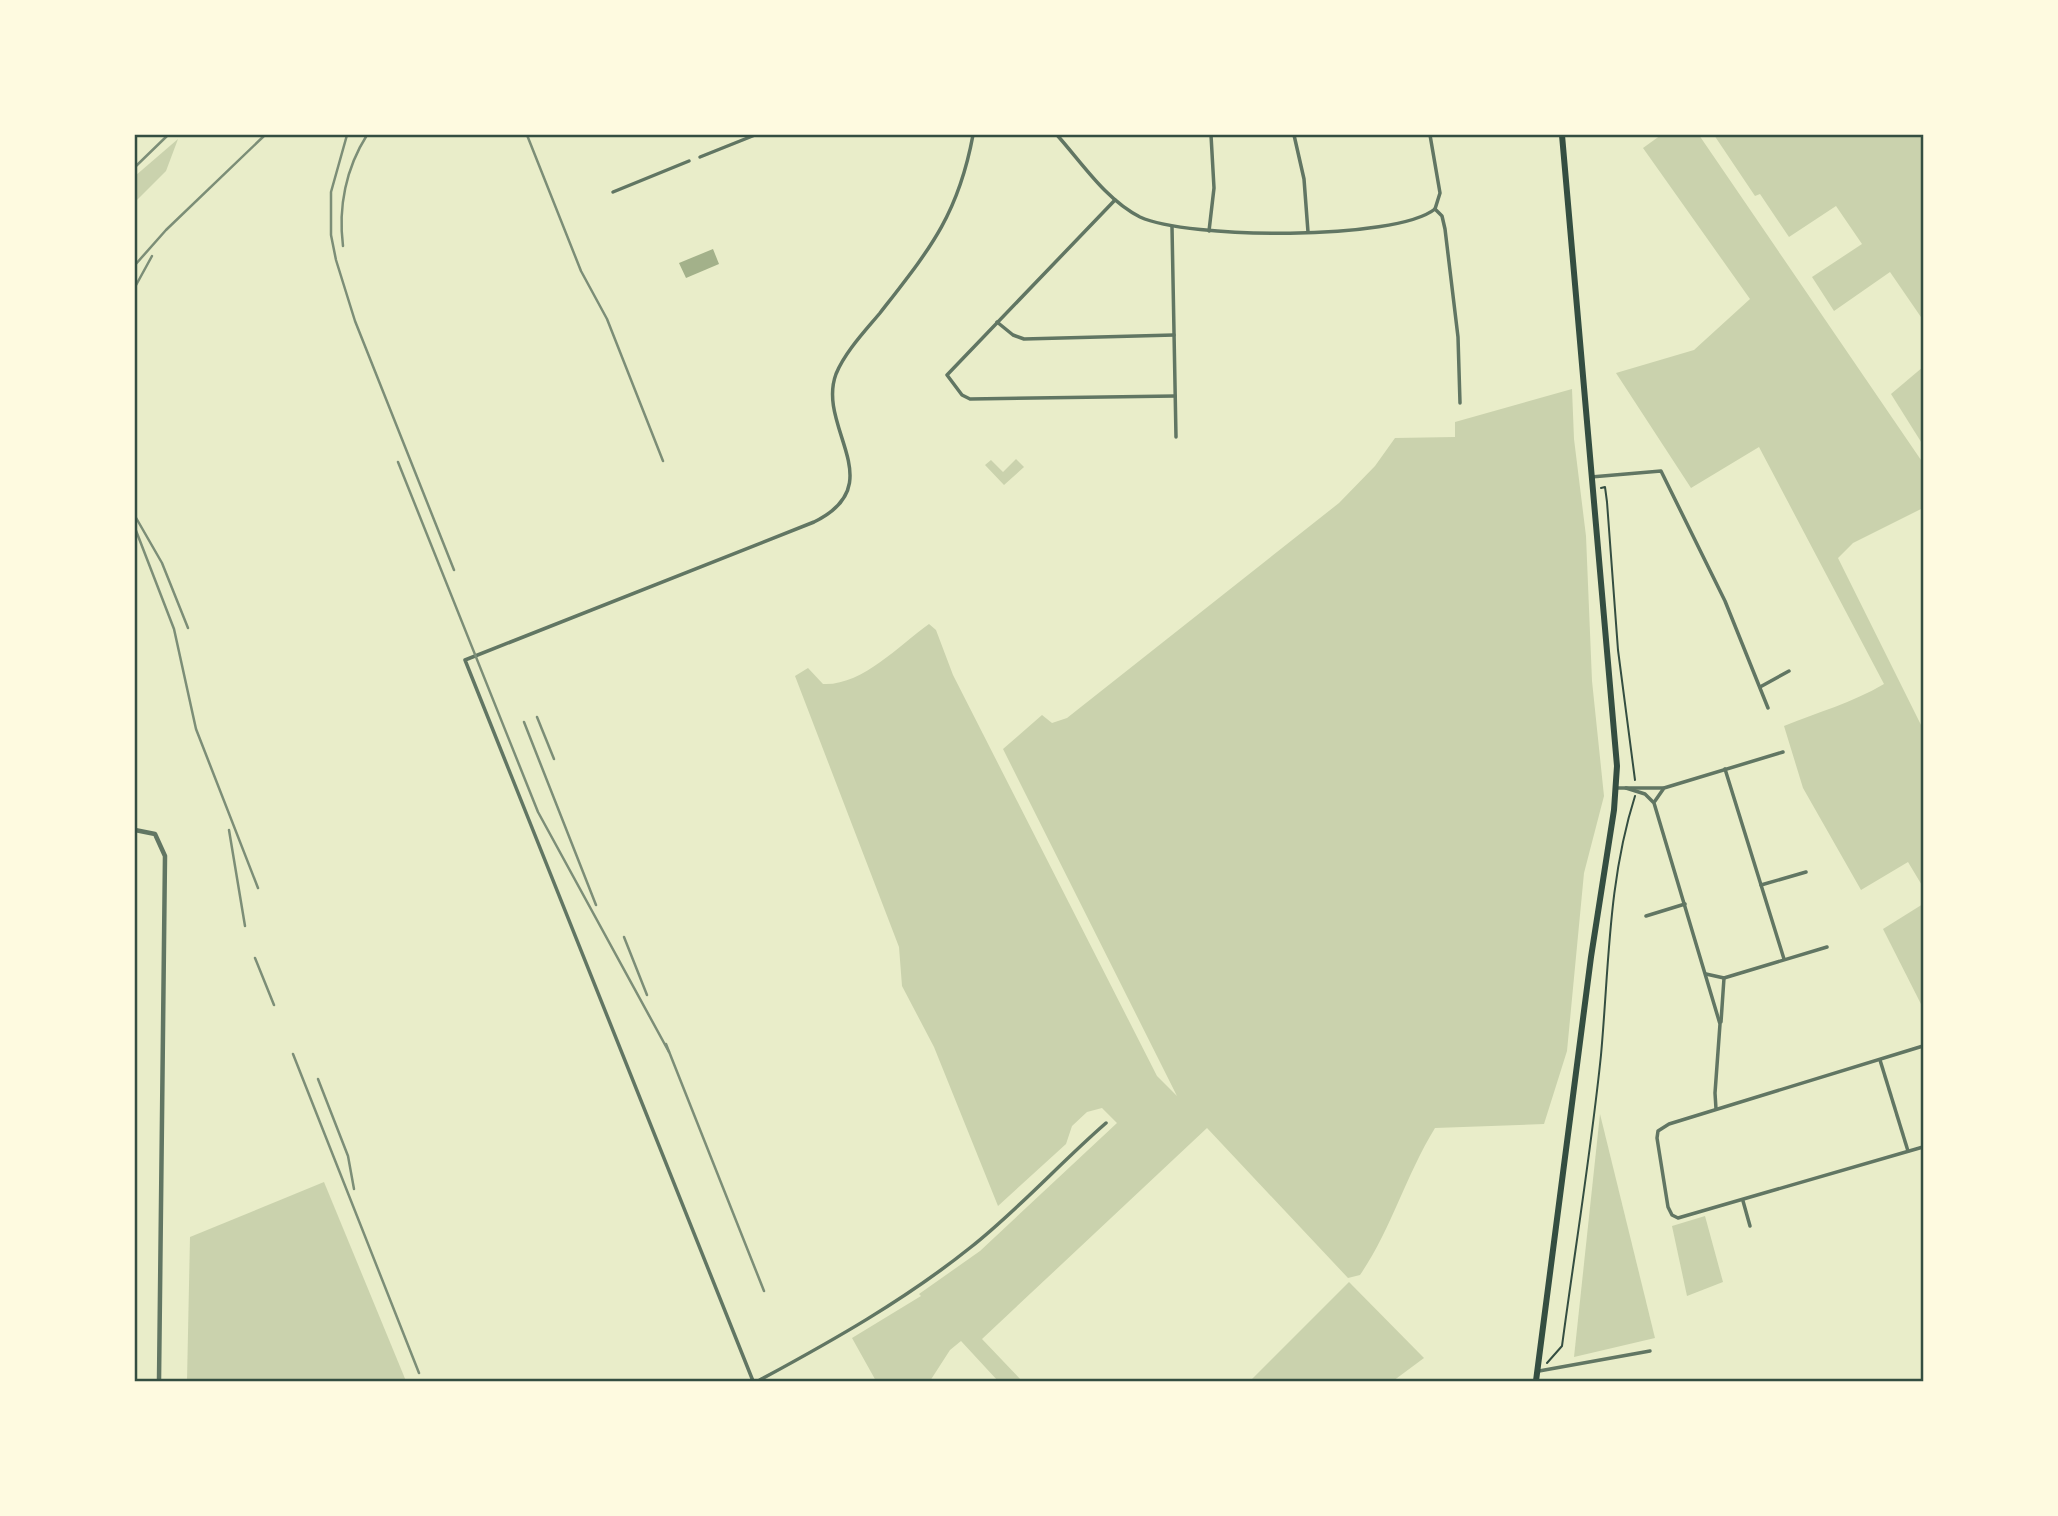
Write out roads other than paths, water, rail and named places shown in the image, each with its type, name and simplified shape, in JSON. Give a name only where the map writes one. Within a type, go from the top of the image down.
[{"type":"main road","points":[[1536,1381],[1616,788],[1615,726],[1562,135]]},
{"type":"street","points":[[700,157],[755,135]]},
{"type":"street","points":[[973,135],[962,184],[947,219],[837,372],[833,405],[851,472],[847,492],[838,506],[814,522],[466,660],[755,1381],[866,1321],[940,1271],[1000,1223],[1106,1124]]},
{"type":"street","points":[[1057,135],[1115,200],[1149,220],[1172,226],[1209,230],[1308,232],[1387,225],[1420,217],[1435,209],[1440,193],[1430,135]]},
{"type":"street","points":[[1209,230],[1214,188],[1210,135]]},
{"type":"street","points":[[1294,135],[1304,179],[1308,232]]},
{"type":"street","points":[[613,192],[689,161]]},
{"type":"street","points":[[1115,200],[947,375],[962,395],[973,399],[1175,396]]},
{"type":"street","points":[[1435,209],[1443,218],[1447,241],[1458,337],[1460,403]]},
{"type":"street","points":[[1172,226],[1176,437]]},
{"type":"street","points":[[997,322],[1013,335],[1024,339],[1174,335]]},
{"type":"street","points":[[1591,477],[1661,471],[1725,601],[1768,708]]},
{"type":"street","points":[[1760,687],[1790,671]]},
{"type":"street","points":[[1616,788],[1664,788],[1783,752]]},
{"type":"street","points":[[1725,769],[1784,960]]},
{"type":"street","points":[[1626,788],[1646,794],[1654,803],[1720,1024]]},
{"type":"street","points":[[1654,803],[1664,788]]},
{"type":"street","points":[[135,830],[155,834],[165,856],[159,1381]]},
{"type":"street","points":[[1761,885],[1806,872]]},
{"type":"street","points":[[1646,916],[1685,904]]},
{"type":"street","points":[[1704,971],[1710,977],[1724,978],[1827,947]]},
{"type":"street","points":[[1716,1109],[1724,978]]},
{"type":"street","points":[[1923,1046],[1716,1109],[1658,1131],[1657,1143],[1668,1207],[1675,1217],[1683,1218],[1923,1147]]},
{"type":"street","points":[[1880,1060],[1908,1151]]},
{"type":"street","points":[[1742,1201],[1750,1226]]},
{"type":"street","points":[[1537,1371],[1553,1371],[1650,1351]]},
{"type":"railway","points":[[135,167],[168,135]]},
{"type":"railway","points":[[135,265],[166,230],[265,135]]},
{"type":"railway","points":[[347,135],[331,192],[331,235],[336,260],[355,321],[454,570]]},
{"type":"railway","points":[[343,246],[345,188],[367,135]]},
{"type":"railway","points":[[527,135],[581,271],[607,319],[663,461]]},
{"type":"railway","points":[[135,287],[152,256]]},
{"type":"railway","points":[[398,462],[538,812],[669,1052]]},
{"type":"railway","points":[[135,516],[162,563],[188,628]]},
{"type":"railway","points":[[135,528],[174,629],[196,729],[258,888]]},
{"type":"railway","points":[[537,717],[554,759]]},
{"type":"railway","points":[[524,722],[596,905]]},
{"type":"railway","points":[[229,830],[245,926]]},
{"type":"railway","points":[[624,937],[647,995]]},
{"type":"railway","points":[[255,958],[274,1005]]},
{"type":"railway","points":[[666,1044],[764,1291]]},
{"type":"railway","points":[[293,1054],[419,1373]]},
{"type":"railway","points":[[318,1079],[348,1156],[354,1189]]}]
